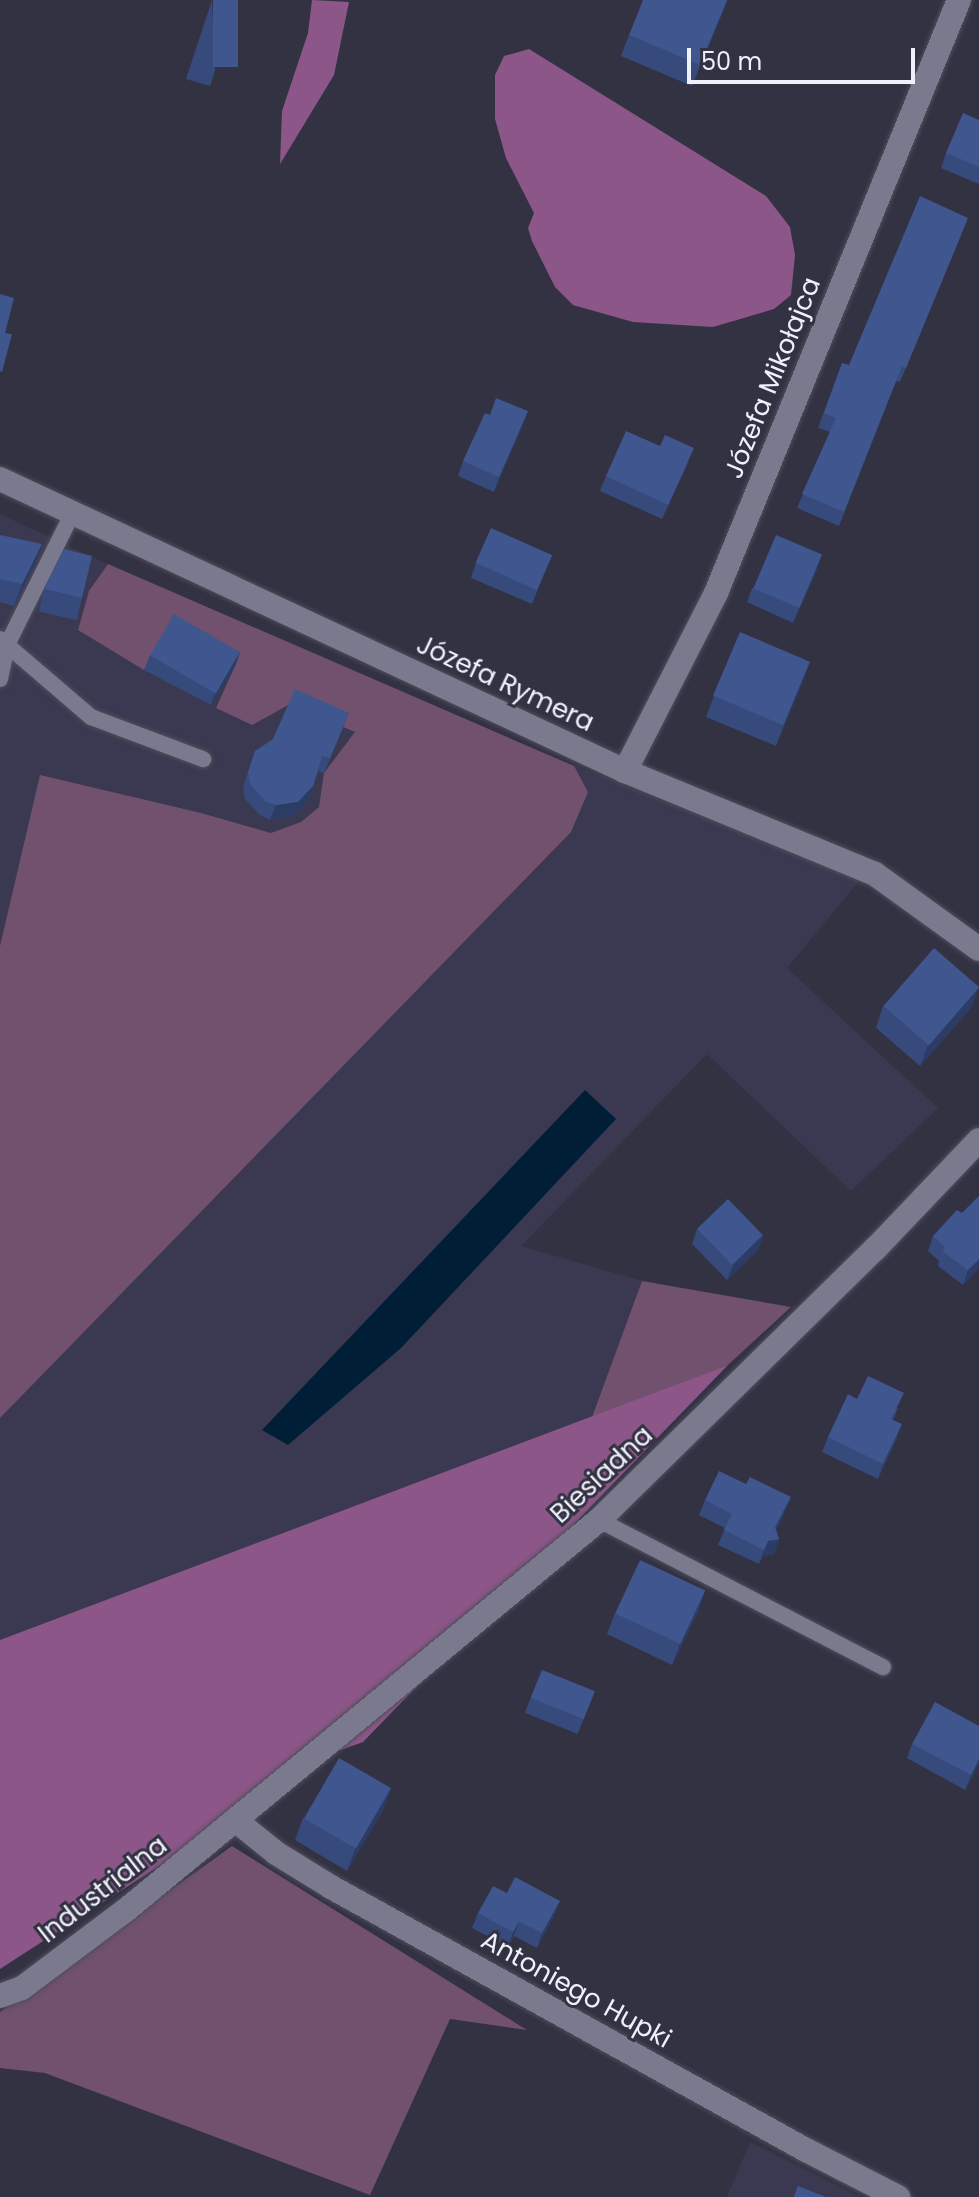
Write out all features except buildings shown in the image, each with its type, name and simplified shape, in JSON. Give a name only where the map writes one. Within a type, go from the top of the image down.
[{"type":"street","name":"Józefa Mikołajca","points":[[625,771],[716,593],[959,0]]},
{"type":"street","name":"Józefa Rymera","points":[[0,479],[625,771],[875,874],[979,949]]},
{"type":"street","name":"Biesiadna","points":[[235,1820],[599,1520],[876,1248],[979,1140]]},
{"type":"street","name":"Industrialna","points":[[0,1996],[34,1979],[126,1910],[235,1820]]},
{"type":"street","name":"Antoniego Hupki","points":[[235,1820],[276,1853],[331,1887],[804,2149],[898,2197]]},
{"type":"lane","points":[[0,679],[3,642],[73,512]]},
{"type":"lane","points":[[3,642],[91,717],[203,759]]},
{"type":"lane","points":[[599,1520],[883,1667]]},
{"type":"shaded area","points":[[312,0],[349,2],[334,75],[280,164],[282,111],[308,33]]},
{"type":"shaded area","points":[[529,49],[766,196],[790,227],[795,255],[791,295],[774,309],[713,327],[633,322],[573,305],[555,287],[532,241],[528,228],[534,213],[506,158],[495,119],[495,75],[504,56]]},
{"type":"shaded area","points":[[0,514],[317,662],[860,880],[787,968],[938,1108],[851,1191],[707,1054],[521,1246],[642,1281],[592,1417],[0,1640]]},
{"type":"shaded area","points":[[108,564],[574,766],[588,792],[571,832],[0,1418],[0,946],[40,775],[271,833],[301,822],[319,807],[324,773],[355,732],[290,704],[252,725],[216,708],[235,666],[169,629],[144,670],[78,630],[89,591]]},
{"type":"shaded area","points":[[642,1281],[791,1307],[728,1365],[592,1417]]},
{"type":"shaded area","points":[[728,1365],[363,1742],[335,1752],[0,1969],[0,1640]]},
{"type":"shaded area","points":[[232,1846],[527,2030],[450,2019],[370,2195],[45,2073],[0,2068],[0,2012]]},
{"type":"shaded area","points":[[750,2142],[861,2197],[727,2197]]},
{"type":"water","points":[[585,1090],[616,1119],[401,1348],[288,1445],[262,1430]]}]
